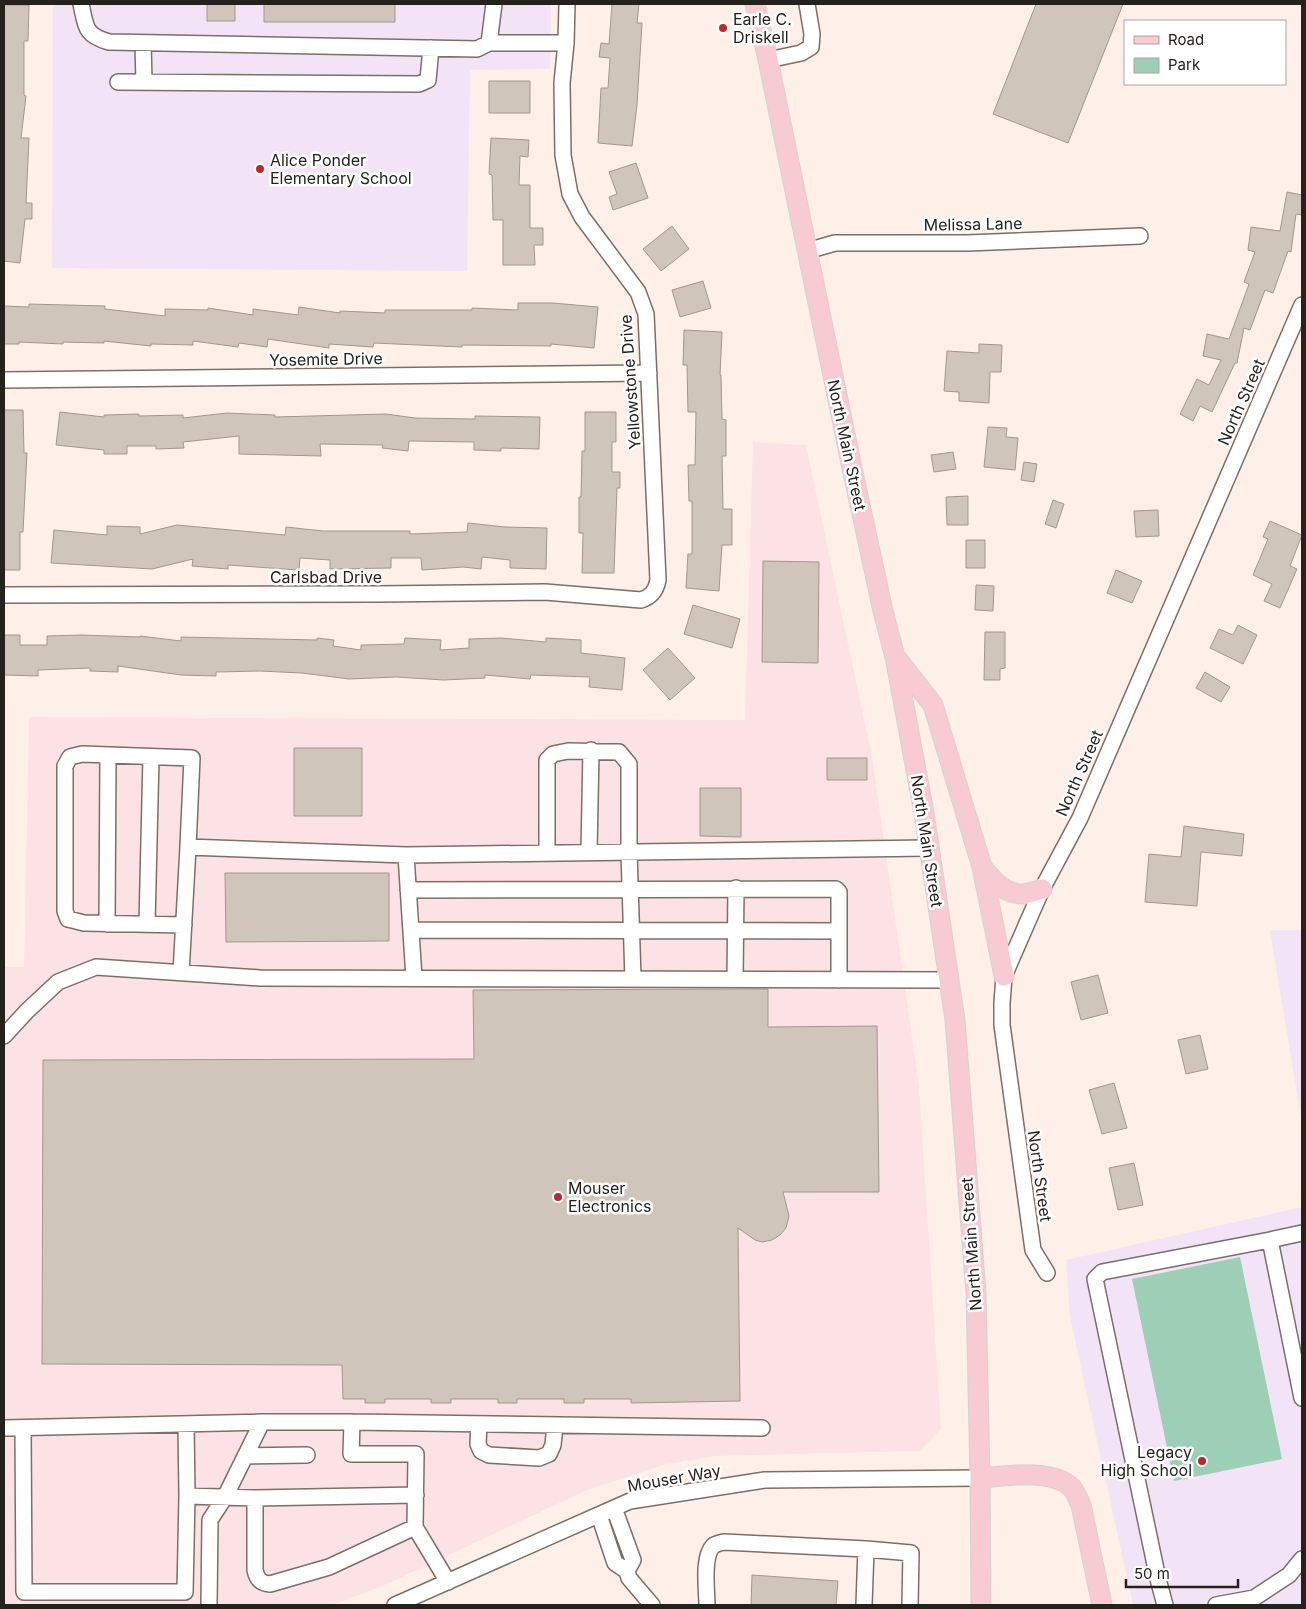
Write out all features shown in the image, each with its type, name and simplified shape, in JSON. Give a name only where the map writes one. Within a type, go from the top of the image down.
[{"type":"main road","name":"North Main Street","points":[[755,4],[875,575],[895,657],[929,848],[949,980],[954,1020],[976,1293],[981,1605]]},
{"type":"main road","points":[[895,657],[933,705],[982,868],[1004,976]]},
{"type":"main road","points":[[982,868],[997,885],[1009,892],[1023,894],[1042,889]]},
{"type":"main road","points":[[980,1478],[1042,1476],[1053,1478],[1071,1487],[1081,1505],[1102,1605]]},
{"type":"street","points":[[81,4],[87,30],[96,39],[109,42],[476,49],[489,42],[566,43]]},
{"type":"street","points":[[489,42],[494,4]]},
{"type":"street","name":"Yellowstone Drive","points":[[567,4],[562,83],[563,155],[570,194],[582,217],[638,292],[646,314],[658,580],[657,586],[648,597]]},
{"type":"street","points":[[768,60],[801,53],[811,47],[812,34],[807,4]]},
{"type":"street","points":[[142,43],[144,82]]},
{"type":"street","points":[[118,82],[419,84],[428,80],[431,48]]},
{"type":"street","name":"Melissa Lane","points":[[807,250],[835,243],[967,243],[1140,236]]},
{"type":"street","name":"North Street","points":[[1046,1273],[1033,1250],[1002,1025],[1004,976],[1042,889],[1080,818],[1302,305]]},
{"type":"street","name":"Yosemite Drive","points":[[4,380],[649,373]]},
{"type":"street","name":"Carlsbad Drive","points":[[4,595],[545,592],[641,600],[648,597]]},
{"type":"street","points":[[588,852],[591,750]]},
{"type":"street","points":[[546,853],[547,760],[553,754],[568,751],[619,752],[629,764],[629,852],[633,979]]},
{"type":"street","points":[[181,973],[184,925],[188,847],[192,758],[82,754],[70,757],[65,766],[65,911],[68,919],[84,923],[184,925]]},
{"type":"street","points":[[107,924],[108,755]]},
{"type":"street","points":[[147,924],[151,757]]},
{"type":"street","points":[[188,847],[406,855],[929,848]]},
{"type":"street","points":[[406,855],[414,978]]},
{"type":"street","points":[[735,979],[736,888]]},
{"type":"street","points":[[408,890],[836,888],[839,892],[839,980]]},
{"type":"street","points":[[410,930],[839,931]]},
{"type":"street","points":[[4,1036],[58,982],[96,967],[260,978],[949,980]]},
{"type":"street","points":[[1165,1605],[1095,1279],[1102,1272],[1302,1233]]},
{"type":"street","points":[[1270,1240],[1302,1398]]},
{"type":"street","points":[[209,1605],[210,1520],[225,1497],[262,1422]]},
{"type":"street","points":[[4,1428],[262,1422],[352,1422],[762,1428]]},
{"type":"street","points":[[352,1422],[351,1454],[416,1454],[415,1527],[448,1582]]},
{"type":"street","points":[[22,1428],[24,1592],[185,1592],[186,1424]]},
{"type":"street","points":[[479,1424],[478,1444],[481,1451],[489,1455],[539,1458],[549,1454],[553,1445],[555,1425]]},
{"type":"street","points":[[245,1456],[307,1455]]},
{"type":"street","name":"Mouser Way","points":[[395,1605],[630,1501],[764,1480],[980,1478]]},
{"type":"street","points":[[187,1496],[255,1498],[416,1495]]},
{"type":"street","points":[[255,1498],[255,1570],[257,1578],[263,1584],[270,1584],[329,1567],[415,1527]]},
{"type":"street","points":[[614,1508],[633,1560],[628,1571],[629,1578],[652,1605]]},
{"type":"street","points":[[598,1515],[615,1563],[628,1571]]},
{"type":"street","points":[[707,1605],[706,1571],[708,1553],[714,1545],[724,1542],[911,1553],[910,1605]]},
{"type":"street","points":[[864,1605],[866,1549]]},
{"type":"street","points":[[1216,1605],[1255,1602],[1289,1575],[1302,1559]]},
{"type":"shaded area","name":"Alice Ponder Elementary School","points":[[53,4],[551,4],[550,69],[470,70],[467,271],[52,268]]},
{"type":"shaded area","points":[[753,442],[806,445],[872,757],[919,1086],[941,1429],[920,1451],[716,1456],[667,1464],[587,1490],[387,1584],[332,1605],[4,1605],[4,967],[24,967],[29,717],[745,720]]},
{"type":"shaded area","points":[[1270,930],[1302,930],[1302,1123]]},
{"type":"shaded area","name":"Legacy High School","points":[[1302,1207],[1302,1605],[1133,1605],[1070,1317],[1066,1260]]},
{"type":"green space","points":[[1240,1257],[1282,1459],[1174,1481],[1132,1279]]},
{"type":"building","points":[[207,4],[235,4],[235,21],[207,21]]},
{"type":"building","points":[[264,4],[395,4],[395,22],[264,22]]},
{"type":"building","points":[[612,4],[639,4],[637,23],[642,23],[637,105],[632,146],[598,143],[601,88],[608,88],[610,58],[599,57],[601,43],[609,44]]},
{"type":"building","points":[[1036,4],[1123,4],[1068,143],[993,114]]},
{"type":"building","points":[[4,5],[29,5],[28,41],[24,41],[24,95],[26,96],[21,138],[29,138],[26,203],[32,203],[32,219],[25,219],[20,263],[4,261]]},
{"type":"building","points":[[489,81],[530,81],[530,113],[489,113]]},
{"type":"building","points":[[491,138],[529,140],[528,157],[520,156],[519,185],[530,185],[530,228],[543,228],[543,245],[534,245],[535,265],[503,265],[503,220],[493,220],[492,175],[489,174]]},
{"type":"building","points":[[636,163],[648,198],[613,210],[609,197],[617,194],[609,172]]},
{"type":"building","points":[[1287,192],[1302,195],[1302,215],[1296,214],[1291,252],[1288,251],[1273,293],[1265,290],[1250,330],[1244,328],[1237,363],[1235,363],[1212,412],[1200,406],[1193,421],[1180,414],[1197,379],[1209,385],[1221,360],[1203,356],[1207,334],[1229,339],[1249,284],[1244,282],[1255,252],[1248,250],[1251,227],[1280,231]]},
{"type":"building","points":[[672,226],[689,249],[661,271],[643,249]]},
{"type":"building","points":[[703,281],[711,308],[680,317],[672,290]]},
{"type":"building","points":[[518,303],[553,303],[598,307],[594,348],[551,344],[551,346],[462,345],[462,347],[374,343],[373,347],[329,344],[329,348],[268,339],[267,347],[239,343],[238,347],[193,341],[193,345],[151,344],[151,346],[104,341],[104,343],[19,342],[19,344],[4,344],[4,306],[29,307],[29,304],[105,306],[105,309],[165,316],[165,309],[208,310],[208,308],[253,315],[253,309],[298,315],[299,307],[340,313],[340,311],[385,313],[385,310],[472,310],[472,308],[518,310]]},
{"type":"building","points":[[684,330],[722,332],[720,375],[722,419],[726,420],[726,456],[722,456],[723,509],[732,509],[732,545],[722,545],[719,591],[686,588],[688,554],[692,554],[692,501],[689,501],[688,465],[695,465],[696,412],[688,412],[687,365],[683,365]]},
{"type":"building","points":[[979,344],[1002,345],[1001,372],[990,372],[989,403],[959,401],[959,392],[944,391],[947,351],[979,353]]},
{"type":"building","points":[[4,410],[23,410],[24,453],[27,453],[23,532],[20,532],[20,570],[4,570]]},
{"type":"building","points":[[60,412],[104,417],[104,415],[139,414],[139,416],[183,415],[183,418],[227,413],[275,415],[275,417],[386,414],[415,418],[475,419],[475,416],[540,417],[539,449],[501,448],[501,451],[474,450],[474,442],[409,441],[408,451],[382,448],[383,445],[320,444],[321,456],[239,454],[239,436],[183,442],[184,448],[156,449],[156,446],[127,446],[127,454],[104,454],[104,450],[56,445]]},
{"type":"building","points":[[585,412],[616,412],[616,442],[612,442],[612,472],[620,472],[620,488],[617,488],[614,573],[582,573],[583,533],[579,533],[579,497],[581,497],[582,451],[585,451]]},
{"type":"building","points":[[988,427],[1007,428],[1006,437],[1018,438],[1015,470],[984,467]]},
{"type":"building","points":[[953,452],[956,469],[934,472],[931,455]]},
{"type":"building","points":[[1024,462],[1037,464],[1034,482],[1021,480]]},
{"type":"building","points":[[968,496],[968,525],[947,525],[946,497]]},
{"type":"building","points":[[1053,500],[1064,504],[1056,528],[1045,524]]},
{"type":"building","points":[[1158,510],[1159,536],[1136,537],[1134,511]]},
{"type":"building","points":[[1270,521],[1302,535],[1290,566],[1297,569],[1280,608],[1264,601],[1272,584],[1253,575],[1268,539],[1263,537]]},
{"type":"building","points":[[468,523],[505,527],[547,528],[546,569],[510,568],[510,560],[482,557],[481,569],[463,567],[422,570],[421,558],[391,558],[391,568],[330,569],[330,560],[300,558],[299,570],[228,565],[228,569],[192,566],[193,559],[152,569],[51,563],[54,530],[107,535],[107,526],[140,527],[140,534],[177,525],[285,535],[286,527],[323,531],[410,531],[410,534],[467,532]]},
{"type":"building","points":[[966,540],[985,540],[985,568],[966,568]]},
{"type":"building","points":[[763,561],[819,562],[818,663],[762,662]]},
{"type":"building","points":[[1116,570],[1142,581],[1132,603],[1107,593]]},
{"type":"building","points":[[976,585],[994,586],[993,611],[975,610]]},
{"type":"building","points":[[693,605],[740,619],[732,648],[684,634]]},
{"type":"building","points":[[1238,625],[1257,635],[1243,664],[1210,648],[1219,629],[1233,635]]},
{"type":"building","points":[[985,632],[1005,632],[1005,668],[1000,669],[1000,680],[984,680]]},
{"type":"building","points":[[4,635],[20,635],[20,645],[47,645],[47,636],[81,635],[140,636],[181,641],[181,637],[317,640],[317,638],[334,640],[333,646],[361,650],[361,645],[404,644],[405,638],[441,640],[440,650],[469,648],[469,639],[501,638],[546,642],[546,638],[581,640],[581,653],[625,658],[622,690],[589,687],[590,677],[531,675],[530,679],[485,675],[485,678],[444,680],[396,677],[349,679],[302,673],[260,671],[216,672],[216,676],[181,675],[118,666],[118,672],[90,671],[90,668],[38,670],[38,676],[4,675]]},
{"type":"building","points":[[668,648],[695,678],[670,700],[643,670]]},
{"type":"building","points":[[1205,672],[1230,687],[1221,702],[1196,688]]},
{"type":"building","points":[[294,748],[362,748],[362,816],[294,816]]},
{"type":"building","points":[[827,758],[867,758],[867,780],[827,780]]},
{"type":"building","points":[[700,788],[741,788],[741,837],[700,836]]},
{"type":"building","points":[[1184,826],[1244,834],[1242,856],[1201,852],[1197,906],[1145,902],[1149,854],[1181,857]]},
{"type":"building","points":[[225,873],[389,873],[389,941],[226,942]]},
{"type":"building","points":[[1098,975],[1108,1013],[1081,1020],[1071,982]]},
{"type":"building","name":"Mouser Electronics","points":[[768,989],[768,1027],[877,1026],[879,1192],[783,1192],[789,1216],[786,1228],[780,1235],[772,1240],[762,1242],[755,1240],[738,1228],[740,1401],[631,1403],[631,1399],[584,1399],[584,1403],[564,1403],[564,1399],[517,1399],[517,1403],[498,1403],[498,1399],[451,1399],[451,1403],[431,1403],[431,1399],[385,1399],[385,1403],[365,1403],[365,1399],[343,1399],[342,1365],[42,1364],[43,1060],[474,1059],[473,990]]},
{"type":"building","points":[[1200,1035],[1208,1069],[1186,1074],[1178,1040]]},
{"type":"building","points":[[1114,1083],[1127,1128],[1102,1134],[1089,1090]]},
{"type":"building","points":[[1134,1163],[1143,1205],[1118,1210],[1109,1168]]},
{"type":"building","points":[[752,1575],[838,1581],[836,1605],[751,1605]]},
{"type":"place","name":"Earle C. Driskell","points":[[723,28]]},
{"type":"place","name":"Alice Ponder Elementary School","points":[[260,169]]},
{"type":"place","name":"Mouser Electronics","points":[[558,1197]]},
{"type":"place","name":"Legacy High School","points":[[1202,1461]]}]
